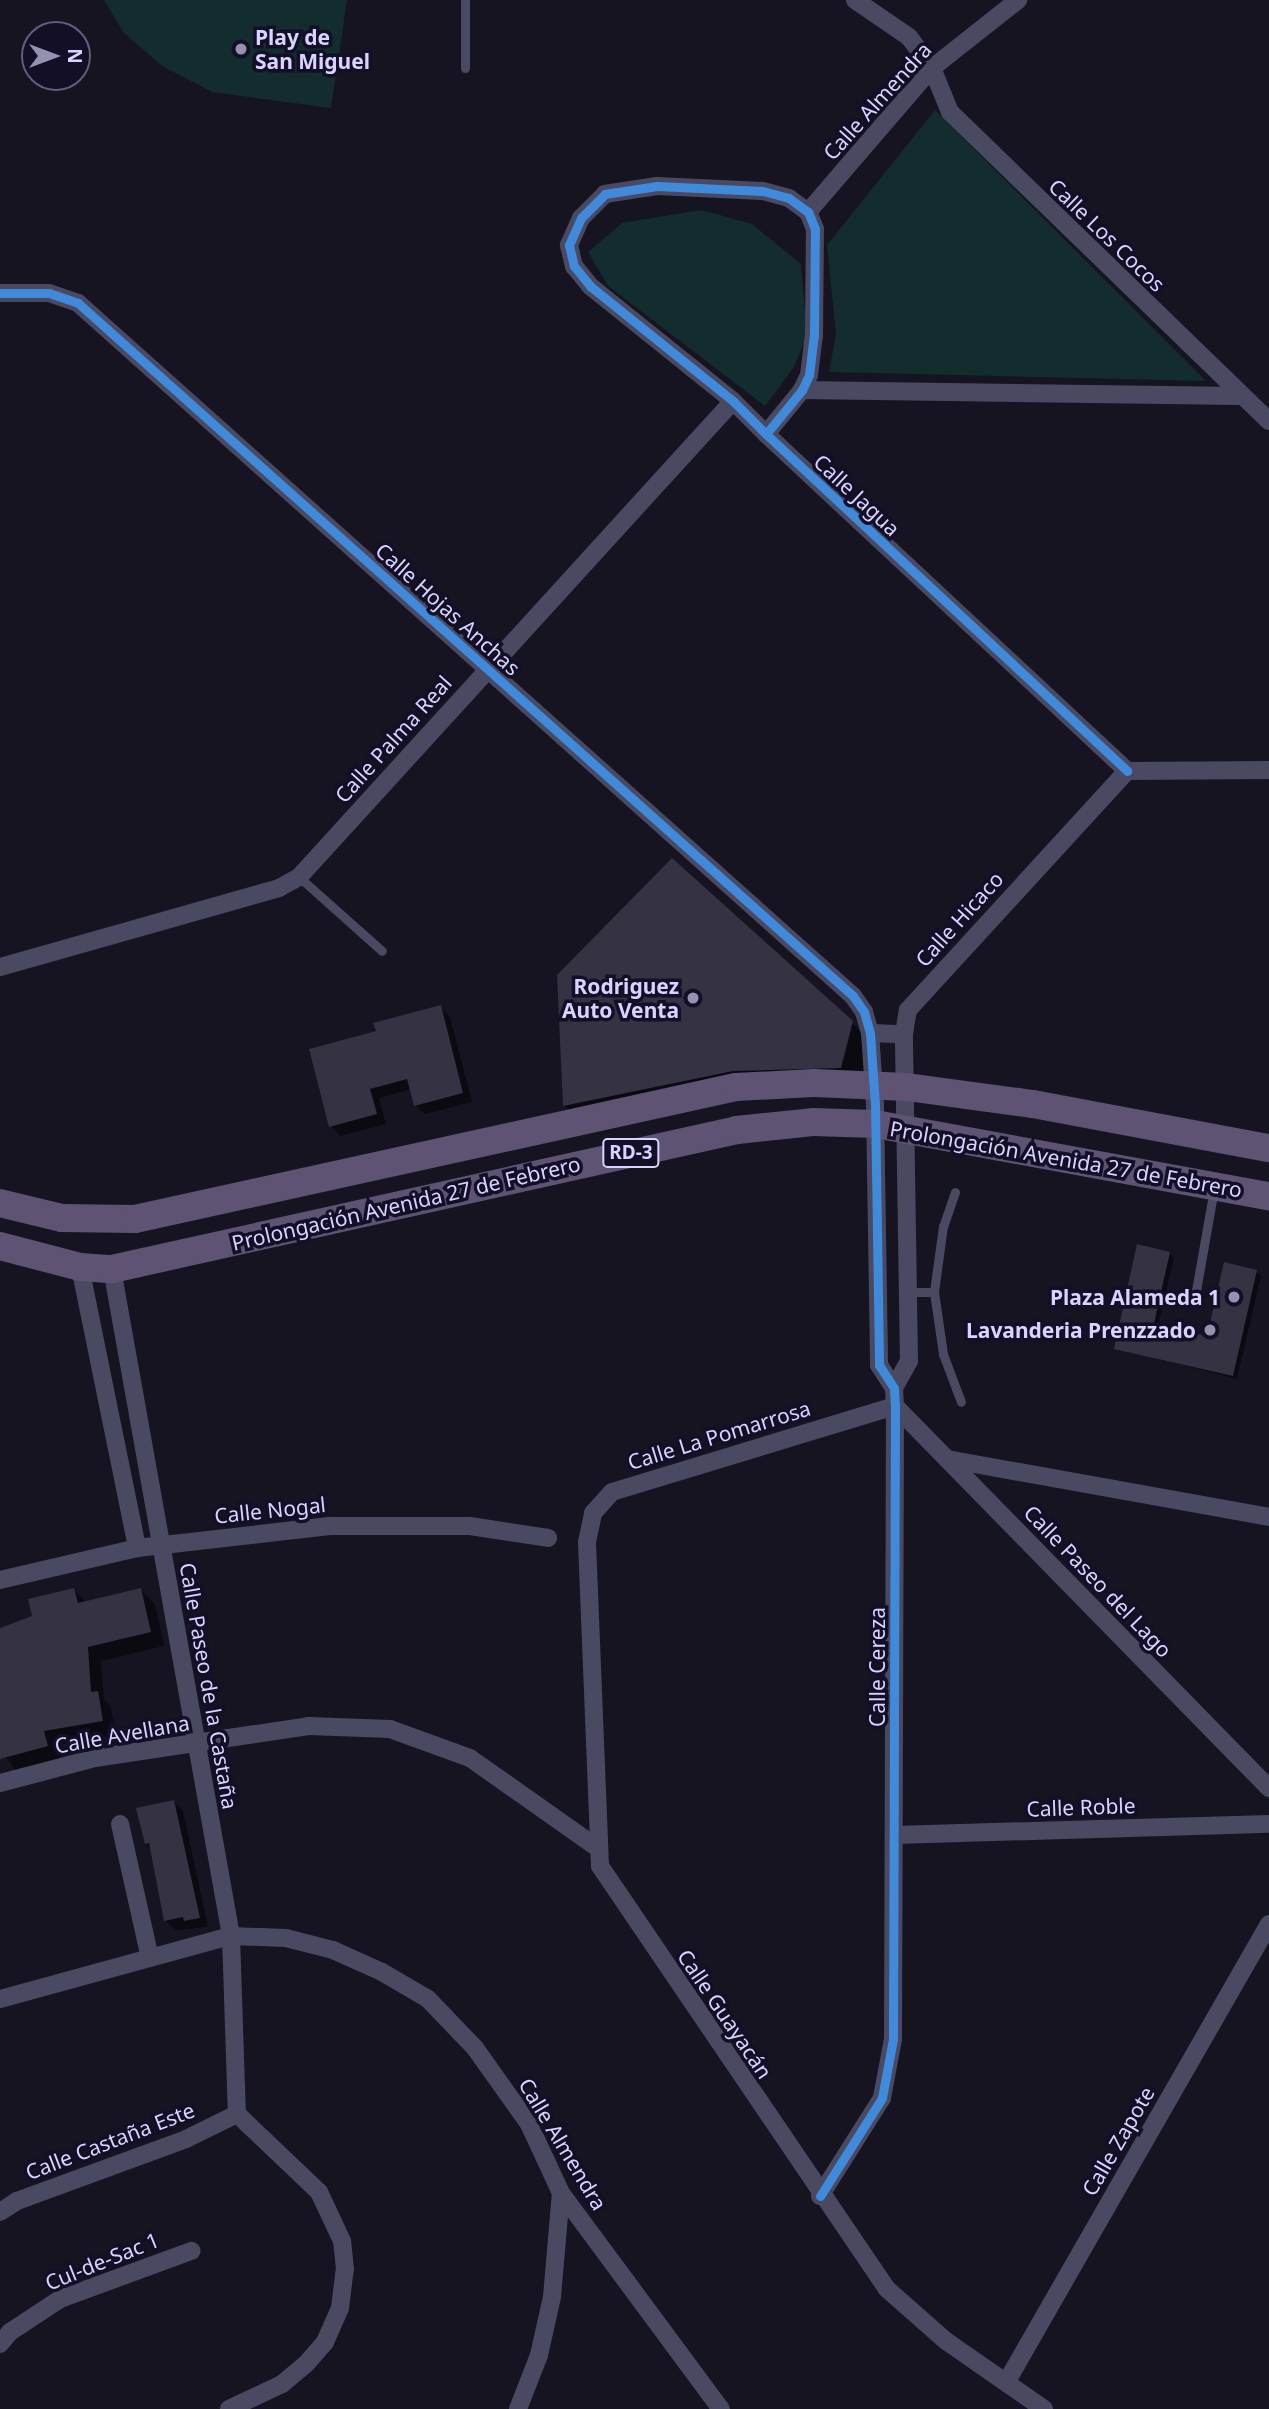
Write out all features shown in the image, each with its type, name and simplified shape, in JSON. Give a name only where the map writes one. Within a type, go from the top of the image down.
[{"type":"main road","name":"Prolongación Avenida 27 de Febrero","points":[[0,1203],[62,1218],[135,1219],[736,1087],[906,1087],[1033,1104],[1269,1148]]},
{"type":"main road","name":"Prolongación Avenida 27 de Febrero","points":[[0,1246],[80,1268],[112,1269],[737,1129],[813,1122],[875,1124],[1269,1196]]},
{"type":"street","name":"Calle Los Cocos","points":[[855,0],[909,37],[932,68],[950,112],[1240,396],[1269,421]]},
{"type":"street","name":"Calle Almendra","points":[[808,212],[932,68],[1018,0]]},
{"type":"street","name":"Calle Jagua","points":[[808,212],[789,198],[762,191],[627,187],[606,194],[592,205],[569,244],[574,266],[590,286],[733,401],[1127,771]]},
{"type":"street","points":[[766,434],[802,390],[814,336],[815,229],[808,212]]},
{"type":"street","name":"Calle Hojas Anchas","points":[[0,293],[49,293],[78,303],[853,996],[870,1033]]},
{"type":"street","points":[[802,390],[1240,396]]},
{"type":"street","name":"Calle Palma Real","points":[[0,967],[279,888],[299,877],[733,401]]},
{"type":"street","points":[[1127,771],[1269,769]]},
{"type":"street","name":"Calle Hicaco","points":[[906,1130],[904,1034],[908,1010],[1127,771]]},
{"type":"street","points":[[870,1033],[904,1034]]},
{"type":"street","name":"Calle Cereza","points":[[870,1033],[874,1085],[879,1365],[894,1397]]},
{"type":"street","name":"Calle Cereza","points":[[820,2196],[882,2098],[889,2071],[894,1835],[894,1397],[909,1361],[906,1130]]},
{"type":"street","points":[[80,1268],[137,1548]]},
{"type":"street","name":"Calle Paseo de la Castaña","points":[[112,1269],[231,1936],[237,2114]]},
{"type":"street","name":"Calle Paseo del Lago","points":[[894,1397],[947,1459],[1269,1788]]},
{"type":"street","name":"Calle La Pomarrosa","points":[[586,1542],[593,1513],[612,1492],[894,1397]]},
{"type":"street","points":[[947,1459],[1269,1517]]},
{"type":"street","name":"Calle Nogal","points":[[0,1580],[137,1548],[330,1526],[410,1523],[470,1526],[548,1538]]},
{"type":"street","name":"Calle Guayacán","points":[[586,1542],[596,1847],[614,1891],[820,2196],[887,2289],[946,2341],[1044,2409]]},
{"type":"street","name":"Calle Avellana","points":[[0,1783],[95,1758],[309,1726],[390,1729],[470,1758],[596,1847]]},
{"type":"street","points":[[120,1824],[150,1958]]},
{"type":"street","name":"Calle Roble","points":[[894,1835],[1269,1824]]},
{"type":"street","name":"Calle Zapote","points":[[1007,2381],[1269,1924]]},
{"type":"street","name":"Calle Almendra","points":[[0,1999],[231,1936],[286,1938],[334,1950],[428,1999],[475,2048],[529,2124],[561,2193],[720,2409]]},
{"type":"street","points":[[229,2409],[282,2384],[319,2350],[340,2308],[345,2269],[342,2241],[319,2192],[237,2114]]},
{"type":"street","name":"Calle Castaña Este","points":[[0,2212],[17,2201],[186,2139],[237,2114]]},
{"type":"street","points":[[518,2409],[540,2355],[552,2297],[561,2193]]},
{"type":"street","name":"Cul-de-Sac 1","points":[[0,2344],[10,2332],[60,2300],[191,2250]]},
{"type":"lane","points":[[465,0],[465,68]]},
{"type":"lane","points":[[299,877],[382,951]]},
{"type":"lane","points":[[1194,1302],[1214,1186]]},
{"type":"lane","points":[[955,1192],[943,1226],[934,1292],[943,1353],[961,1402]]},
{"type":"lane","points":[[908,1292],[934,1292]]},
{"type":"green space","name":"Play de San Miguel","points":[[104,0],[347,0],[331,108],[212,92],[162,66],[124,33]]},
{"type":"green space","points":[[935,110],[1206,381],[829,372],[836,334],[827,245]]},
{"type":"green space","points":[[702,210],[752,224],[801,264],[807,335],[794,367],[765,406],[608,286],[588,252],[622,223]]},
{"type":"building","name":"Rodriguez Auto Venta","points":[[672,858],[853,1021],[841,1068],[733,1071],[563,1106],[557,975]]},
{"type":"building","points":[[441,1005],[463,1093],[414,1106],[407,1079],[370,1089],[377,1114],[329,1127],[309,1049],[376,1031],[373,1023]]},
{"type":"building","name":"Plaza Alameda 1","points":[[1137,1244],[1170,1252],[1154,1324],[1207,1336],[1224,1262],[1257,1270],[1233,1376],[1114,1349]]},
{"type":"building","points":[[74,1588],[78,1603],[141,1588],[151,1632],[88,1647],[91,1692],[98,1691],[103,1721],[44,1731],[48,1746],[0,1759],[0,1628],[32,1616],[28,1599]]},
{"type":"building","points":[[174,1800],[200,1918],[184,1921],[183,1917],[164,1921],[149,1843],[145,1844],[136,1808]]},
{"type":"cycle path","points":[[766,434],[802,390],[809,375],[814,336],[815,229],[808,212],[789,198],[762,191],[657,186],[605,194],[581,218],[569,245],[574,266],[590,286],[733,401],[766,434],[1127,771]]},
{"type":"cycle path","points":[[0,293],[49,293],[78,303],[853,996],[864,1012],[870,1033],[875,1105],[879,1365],[894,1388],[895,1406],[893,2039],[882,2098],[820,2196]]},
{"type":"place","name":"Play de San Miguel","points":[[241,49]]},
{"type":"place","name":"Rodriguez Auto Venta","points":[[693,998]]},
{"type":"place","name":"Plaza Alameda 1","points":[[1234,1297]]},
{"type":"place","name":"Lavanderia Prenzzado","points":[[1210,1330]]}]
